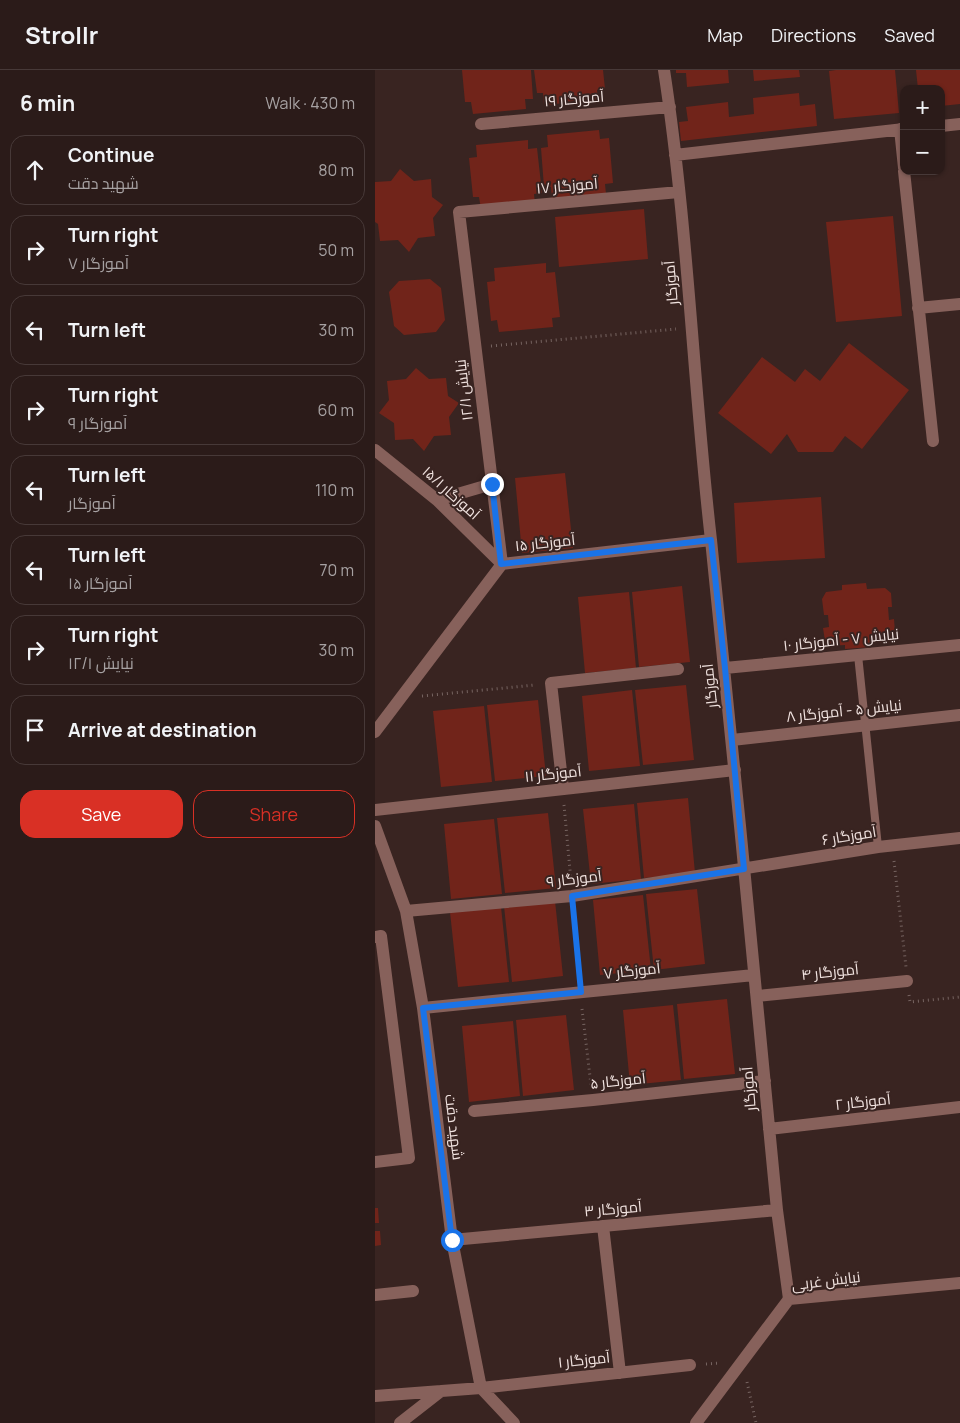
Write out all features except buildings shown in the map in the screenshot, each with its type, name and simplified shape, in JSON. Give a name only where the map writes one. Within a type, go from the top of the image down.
[{"type":"street","name":"آموزگار","points":[[664,70],[679,192],[777,1210],[789,1299]]},
{"type":"street","name":"آموزگار ۱۹","points":[[481,124],[670,107]]},
{"type":"street","points":[[945,126],[960,124]]},
{"type":"street","points":[[675,155],[900,129]]},
{"type":"street","points":[[905,175],[933,441]]},
{"type":"street","name":"آموزگار ۱۷","points":[[459,212],[679,192]]},
{"type":"street","name":"نیایش ۱۲/۱","points":[[459,212],[501,564]]},
{"type":"street","points":[[918,308],[960,304]]},
{"type":"street","name":"آموزگار ۱۵/۱","points":[[375,450],[437,500],[501,564]]},
{"type":"street","points":[[437,500],[492,484]]},
{"type":"street","name":"آموزگار ۱۵","points":[[375,732],[501,564],[711,540]]},
{"type":"street","name":"نیایش ۷ - آموزگار ۱۰","points":[[725,668],[960,645]]},
{"type":"street","points":[[563,789],[551,683],[678,669]]},
{"type":"street","name":"نیایش ۵ - آموزگار ۸","points":[[732,740],[960,715]]},
{"type":"street","name":"آموزگار ۱۱","points":[[375,810],[735,770]]},
{"type":"street","name":"شهید دقت","points":[[375,826],[406,911],[423,1008],[452,1240],[481,1388]]},
{"type":"street","name":"آموزگار ۶","points":[[744,869],[878,847],[960,838]]},
{"type":"street","name":"آموزگار ۹","points":[[406,911],[572,896],[744,869]]},
{"type":"street","points":[[375,937],[381,936],[409,1158],[375,1162]]},
{"type":"street","name":"آموزگار ۷","points":[[423,1008],[754,974]]},
{"type":"street","name":"آموزگار ۴","points":[[757,996],[907,981]]},
{"type":"street","name":"آموزگار ۵","points":[[474,1111],[765,1081]]},
{"type":"street","name":"آموزگار ۲","points":[[769,1129],[960,1107]]},
{"type":"street","name":"آموزگار ۳","points":[[452,1240],[777,1210]]},
{"type":"street","points":[[603,1226],[620,1373]]},
{"type":"street","name":"نیایش غربی","points":[[696,1423],[789,1299],[960,1283]]},
{"type":"street","points":[[375,1295],[413,1291]]},
{"type":"street","name":"آموزگار ۱","points":[[375,1396],[481,1388],[690,1365]]},
{"type":"street","points":[[481,1388],[514,1423]]},
{"type":"street","points":[[400,1423],[441,1391]]},
{"type":"lane","points":[[857,655],[878,847]]},
{"type":"path","points":[[475,347],[691,328]]},
{"type":"path","points":[[401,698],[551,683]]},
{"type":"path","points":[[563,789],[581,992],[593,1100]]},
{"type":"path","points":[[892,846],[910,1002],[960,996]]},
{"type":"path","points":[[690,1365],[742,1361],[756,1423]]},
{"type":"route","points":[[452,1240],[423,1008],[581,992],[572,896],[744,869],[711,540],[501,564],[492,484]]}]
